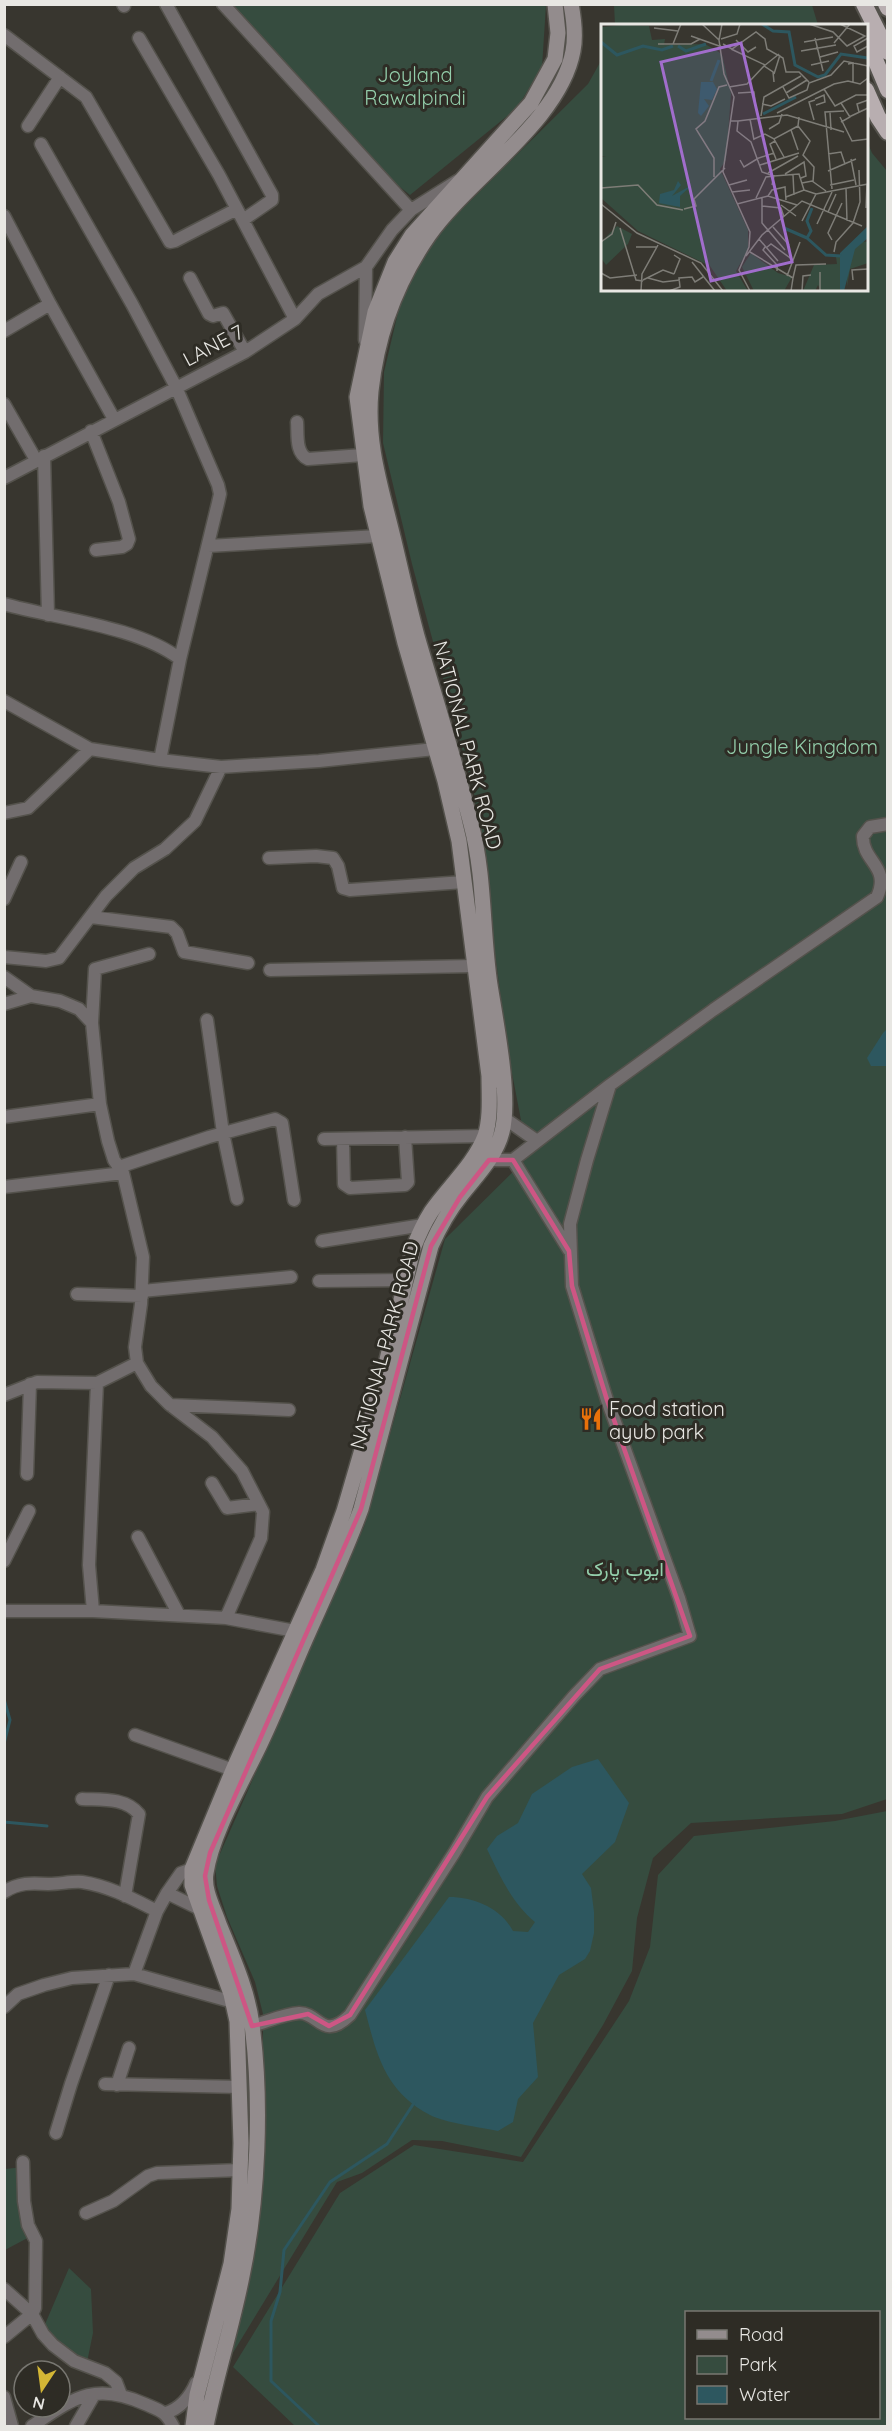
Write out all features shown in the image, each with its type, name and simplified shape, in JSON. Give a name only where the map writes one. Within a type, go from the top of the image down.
[{"type":"highway","points":[[868,26],[888,52]]},
{"type":"highway","points":[[868,40],[888,90]]},
{"type":"highway","points":[[868,92],[878,117],[888,132]]},
{"type":"main road","name":"NATIONAL PARK ROAD","points":[[192,1869],[233,1770],[249,1752],[347,1546],[413,1249],[423,1225],[501,1135],[504,1118],[502,1070],[486,960],[480,876],[473,829],[372,478],[363,455],[357,397],[366,347],[382,288],[395,262],[412,235],[531,103],[555,59],[558,33],[555,4]]},
{"type":"main road","name":"NATIONAL PARK ROAD","points":[[206,2427],[234,2313],[249,2236],[255,2149],[252,2026],[242,1983],[209,1900],[205,1876],[210,1854],[295,1631],[358,1489],[431,1246],[441,1224],[460,1197],[482,1157],[485,1136],[489,1076],[459,841],[378,536],[370,438],[371,389],[379,344],[401,281],[431,232],[553,101],[568,72],[574,49],[571,4]]},
{"type":"main road","points":[[192,1869],[192,1885],[237,2021],[240,2087],[239,2209],[231,2264],[197,2395],[193,2427]]},
{"type":"street","points":[[166,4],[272,195],[272,200],[243,220]]},
{"type":"street","points":[[223,4],[411,210]]},
{"type":"street","points":[[4,35],[86,97],[170,242],[237,209]]},
{"type":"street","points":[[139,38],[237,209],[295,319]]},
{"type":"street","points":[[28,126],[60,77]]},
{"type":"street","points":[[41,144],[132,304],[176,387],[218,484],[220,494],[180,658],[160,760]]},
{"type":"street","name":"LANE 7","points":[[4,478],[245,352],[295,319],[318,294],[366,267],[392,230],[411,210],[462,178]]},
{"type":"street","points":[[4,216],[114,419]]},
{"type":"street","points":[[366,267],[366,347]]},
{"type":"street","points":[[190,278],[209,314],[213,316],[223,313],[245,352]]},
{"type":"street","points":[[4,331],[50,304]]},
{"type":"street","points":[[4,404],[40,458],[48,615]]},
{"type":"street","points":[[297,422],[299,452],[303,457],[308,459],[363,455]]},
{"type":"street","points":[[91,431],[119,502],[129,539],[128,544],[122,547],[96,550]]},
{"type":"street","points":[[208,546],[378,536]]},
{"type":"street","points":[[4,604],[129,635],[168,649],[180,658]]},
{"type":"street","points":[[4,701],[90,749],[160,760],[221,766],[320,761],[435,748]]},
{"type":"street","points":[[4,813],[28,808],[90,749]]},
{"type":"street","points":[[4,957],[45,961],[59,958],[106,896],[134,868],[165,849],[195,821],[221,766]]},
{"type":"street","points":[[482,1157],[513,1160],[610,1085],[877,897],[882,886],[881,874],[864,846],[863,836],[870,827],[888,824]]},
{"type":"street","points":[[269,858],[316,856],[333,858],[338,866],[343,888],[350,890],[464,882]]},
{"type":"street","points":[[4,899],[21,862]]},
{"type":"street","points":[[91,916],[171,927],[177,933],[184,952],[248,963]]},
{"type":"street","points":[[149,954],[95,969],[92,1023],[100,1104],[114,1160],[121,1170],[143,1257],[142,1294],[135,1347],[137,1363],[151,1386],[170,1405],[212,1437],[242,1471],[263,1512],[261,1538],[226,1618]]},
{"type":"street","points":[[270,970],[474,966]]},
{"type":"street","points":[[4,977],[31,996]]},
{"type":"street","points":[[4,1004],[31,996],[60,1000],[79,1009],[92,1023]]},
{"type":"street","points":[[207,1020],[222,1133],[237,1199]]},
{"type":"street","points":[[252,2026],[300,2013],[310,2016],[321,2025],[329,2026],[343,2022],[350,2015],[487,1797],[574,1696],[600,1670],[690,1636],[679,1598],[607,1400],[572,1286],[569,1251],[570,1224],[610,1085]]},
{"type":"street","points":[[590,1100],[602,1107]]},
{"type":"street","points":[[4,1118],[100,1104]]},
{"type":"street","points":[[504,1118],[537,1141]]},
{"type":"street","points":[[4,1187],[121,1170],[222,1133],[279,1120],[282,1123],[294,1200]]},
{"type":"street","points":[[324,1139],[485,1136]]},
{"type":"street","points":[[343,1139],[344,1184],[350,1188],[405,1185],[408,1182],[405,1137]]},
{"type":"street","points":[[513,1160],[569,1251]]},
{"type":"street","points":[[322,1241],[423,1225]]},
{"type":"street","points":[[77,1294],[142,1294],[291,1277]]},
{"type":"street","points":[[320,1281],[406,1280]]},
{"type":"street","points":[[4,1395],[30,1384],[45,1382],[97,1383],[137,1363]]},
{"type":"street","points":[[93,1611],[88,1565],[97,1383]]},
{"type":"street","points":[[27,1474],[30,1384]]},
{"type":"street","points":[[170,1405],[289,1410]]},
{"type":"street","points":[[212,1484],[227,1508],[259,1504]]},
{"type":"street","points":[[4,1561],[28,1511]]},
{"type":"street","points":[[138,1537],[179,1615]]},
{"type":"street","points":[[4,1611],[93,1611],[226,1618],[295,1631]]},
{"type":"street","points":[[135,1735],[233,1770]]},
{"type":"street","points":[[82,1799],[122,1802],[134,1808],[139,1814],[125,1896]]},
{"type":"street","points":[[134,1974],[166,1893],[182,1873],[192,1869]]},
{"type":"street","points":[[4,1892],[13,1886],[28,1882],[52,1884],[80,1882],[110,1888],[157,1911]]},
{"type":"street","points":[[166,1893],[200,1909]]},
{"type":"street","points":[[6,2002],[18,1994],[72,1978],[134,1974],[232,2002]]},
{"type":"street","points":[[56,2133],[109,1975]]},
{"type":"street","points":[[129,2048],[111,2085],[240,2087]]},
{"type":"street","points":[[4,2337],[32,2314],[36,2302],[36,2241],[28,2225],[24,2201],[23,2162]]},
{"type":"street","points":[[86,2212],[113,2201],[148,2176],[157,2173],[240,2170]]},
{"type":"street","points":[[4,2289],[32,2314],[52,2345],[74,2361],[105,2373],[116,2382],[121,2395]]},
{"type":"street","points":[[166,2413],[184,2402],[192,2392],[204,2368]]},
{"type":"street","points":[[32,2427],[73,2399],[108,2392],[166,2413],[173,2427]]},
{"type":"street","points":[[76,2427],[94,2395]]},
{"type":"street","points":[[4,2397],[12,2427]]},
{"type":"highlighted area","points":[[489,1160],[513,1160],[569,1251],[572,1286],[607,1400],[690,1636],[600,1669],[487,1797],[350,2015],[329,2026],[308,2014],[252,2026],[209,1900],[205,1876],[210,1853],[361,1509],[431,1246],[460,1197]]},
{"type":"green space","name":"Joyland Rawalpindi","points":[[227,5],[546,5],[542,67],[517,108],[410,195],[395,183]]},
{"type":"green space","points":[[614,5],[812,5],[818,24],[615,24]]},
{"type":"green space","name":"ایوب پارک","points":[[601,61],[601,291],[868,291],[868,143],[872,153],[887,171],[887,1799],[842,1814],[691,1823],[653,1858],[637,1918],[632,1971],[603,2025],[521,2157],[442,2141],[412,2140],[362,2173],[337,2182],[228,2361],[248,2279],[263,2192],[263,2014],[255,1982],[227,1917],[217,1886],[215,1865],[364,1527],[445,1239],[528,1157],[508,1052],[474,793],[412,564],[383,443],[384,372],[404,287],[434,237],[588,84]]},
{"type":"green space","points":[[887,1811],[887,2426],[295,2426],[233,2367],[340,2193],[414,2145],[523,2162],[629,2001],[650,1947],[658,1875],[694,1836],[835,1821]]},
{"type":"green space","points":[[24,2167],[35,2234],[5,2250],[5,2169]]},
{"type":"green space","points":[[69,2268],[91,2289],[93,2333],[86,2367],[43,2329]]},
{"type":"water","points":[[887,1029],[887,1066],[871,1066],[867,1058]]},
{"type":"water","points":[[598,1759],[629,1803],[615,1842],[582,1874],[591,1888],[594,1933],[590,1951],[585,1959],[559,1975],[533,2023],[538,2077],[518,2099],[513,2122],[498,2131],[436,2118],[403,2095],[385,2071],[365,2010],[449,1897],[468,1899],[486,1905],[501,1916],[513,1931],[528,1932],[535,1922],[513,1897],[487,1849],[497,1836],[518,1823],[532,1794],[572,1767]]},
{"type":"waterway","points":[[4,1699],[10,1720],[4,1744]]},
{"type":"waterway","points":[[4,1822],[47,1826]]},
{"type":"waterway","points":[[319,2426],[271,2381],[271,2321],[280,2292],[284,2250],[330,2182],[387,2144],[414,2103]]},
{"type":"place","name":"Food station ayub park","points":[[591,1419]]},
{"type":"park label","name":"Jungle Kingdom","points":[[802,746]]}]
